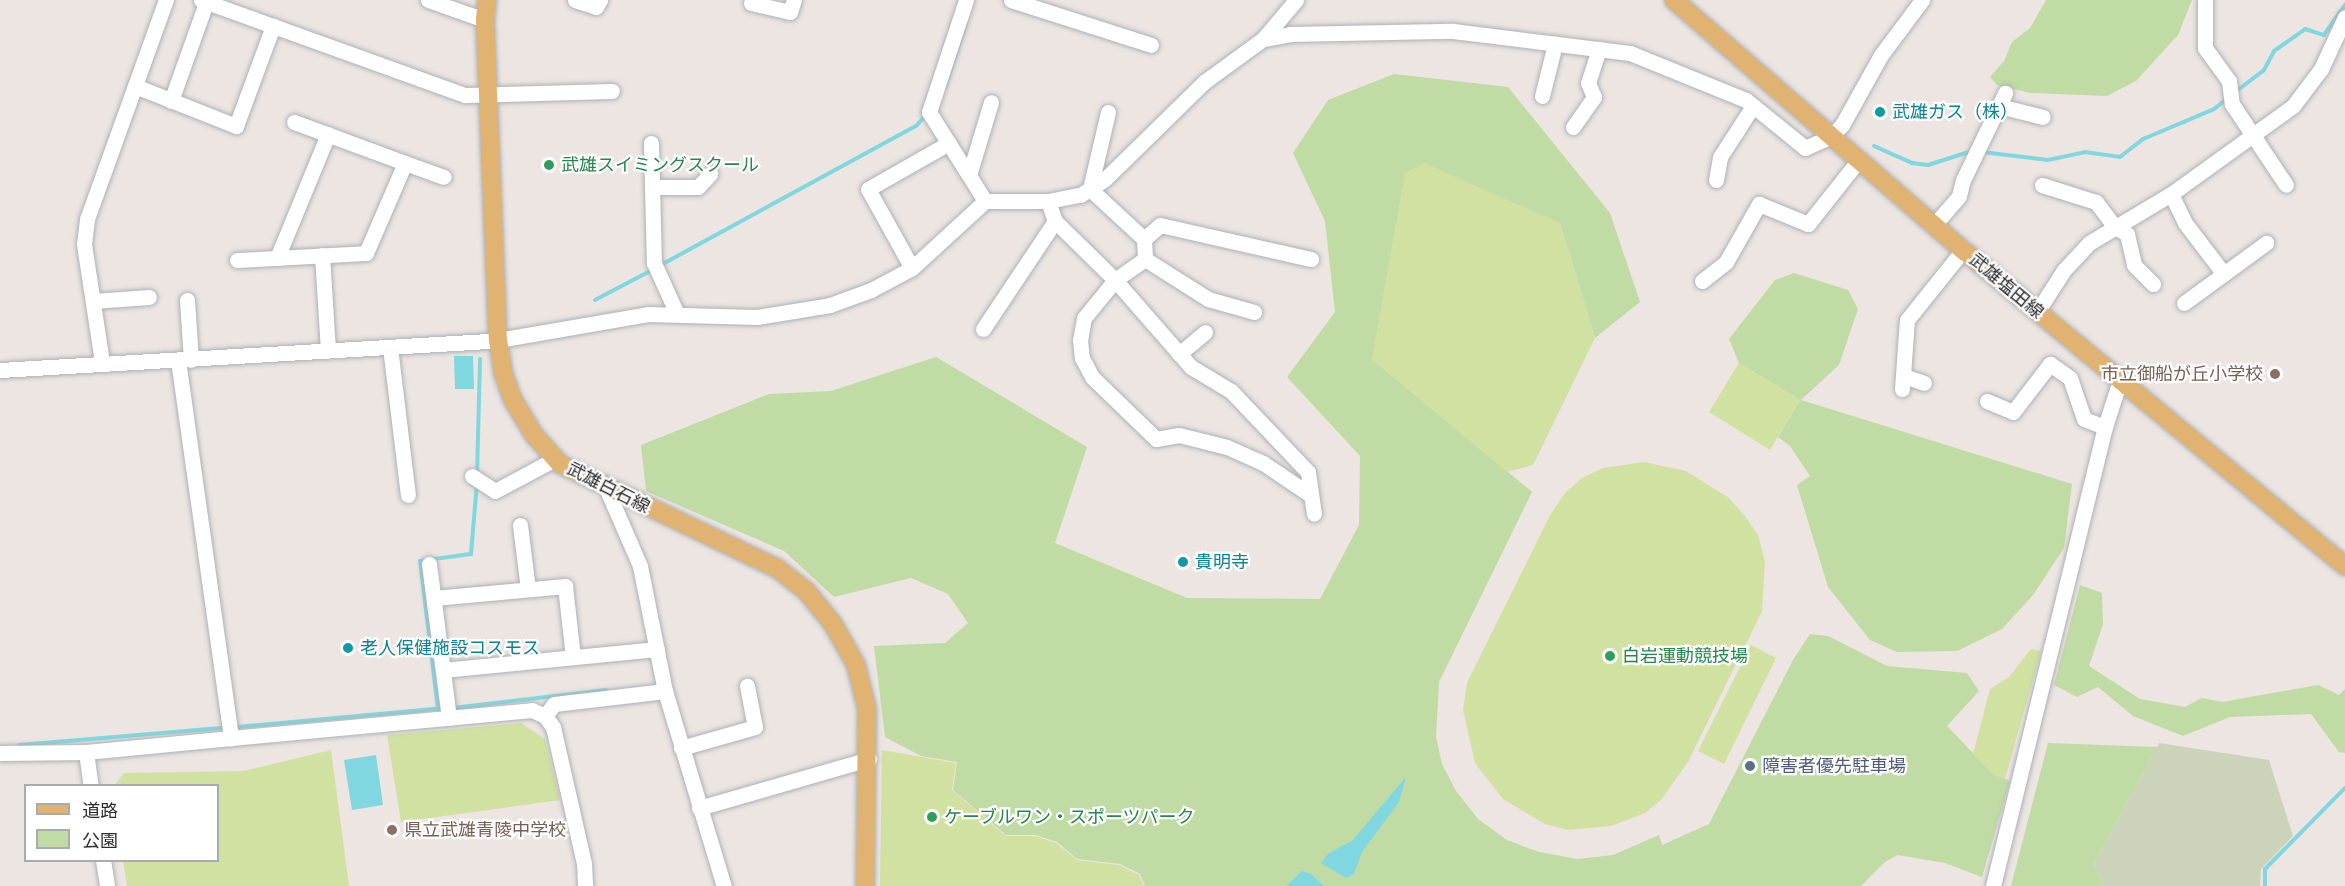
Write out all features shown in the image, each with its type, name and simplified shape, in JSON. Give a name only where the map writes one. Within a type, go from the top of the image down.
[{"type":"main road","name":"武雄白石線","points":[[487,0],[485,20],[498,340],[503,373],[513,400],[534,435],[555,459],[607,490],[762,561],[807,592],[833,624],[856,664],[867,709],[865,886]]},
{"type":"main road","name":"武雄塩田線","points":[[1674,0],[1963,250],[2345,566]]},
{"type":"street","points":[[102,362],[84,244],[87,219],[166,0]]},
{"type":"street","points":[[428,0],[485,20]]},
{"type":"street","points":[[576,0],[596,7],[600,0]]},
{"type":"street","points":[[751,3],[790,12],[794,0]]},
{"type":"street","points":[[966,0],[929,112],[985,201]]},
{"type":"street","points":[[1011,0],[1151,45]]},
{"type":"street","points":[[0,370],[102,362],[185,360],[498,340],[648,314],[757,317],[830,304],[871,290],[912,268],[985,201],[1048,201],[1080,195],[1090,189],[1105,179],[1204,82],[1263,39],[1296,0]]},
{"type":"street","points":[[1263,39],[1290,34],[1453,31],[1630,53],[1746,100],[1805,148],[1830,137],[1842,125],[1881,55],[1922,0]]},
{"type":"street","points":[[2205,0],[2205,48],[2229,81],[2231,98],[2286,185]]},
{"type":"street","points":[[171,100],[205,1],[465,95],[612,91]]},
{"type":"street","points":[[2037,312],[2076,254],[2115,227],[2171,194],[2255,134],[2307,92],[2345,17]]},
{"type":"street","points":[[135,86],[236,126],[273,26]]},
{"type":"street","points":[[1542,96],[1556,44]]},
{"type":"street","points":[[1573,127],[1594,97],[1588,83],[1599,49]]},
{"type":"street","points":[[1934,225],[1959,196],[2002,99],[2043,117]]},
{"type":"street","points":[[969,174],[991,102]]},
{"type":"street","points":[[1716,180],[1720,157],[1754,106]]},
{"type":"street","points":[[1090,189],[1108,112]]},
{"type":"street","points":[[294,122],[444,177]]},
{"type":"street","points":[[277,258],[328,134]]},
{"type":"street","points":[[651,143],[655,268],[677,314]]},
{"type":"street","points":[[912,268],[868,189],[949,143]]},
{"type":"street","points":[[1702,281],[1726,262],[1759,204],[1808,224],[1858,161]]},
{"type":"street","points":[[237,260],[366,253],[405,163]]},
{"type":"street","points":[[652,187],[698,187],[710,174]]},
{"type":"street","points":[[2042,186],[2096,202],[2115,227],[2127,234],[2134,265],[2153,284]]},
{"type":"street","points":[[1090,189],[1144,239],[1145,259]]},
{"type":"street","points":[[2171,194],[2185,222],[2224,274]]},
{"type":"street","points":[[1048,201],[1055,221],[1114,280],[1191,367],[1231,391],[1308,472],[1309,494],[1314,514]]},
{"type":"street","points":[[983,329],[1055,221]]},
{"type":"street","points":[[1144,239],[1160,225],[1311,259]]},
{"type":"street","points":[[2184,303],[2266,243]]},
{"type":"street","points":[[1924,383],[1903,383],[1907,320],[1963,250]]},
{"type":"street","points":[[322,255],[328,351]]},
{"type":"street","points":[[1145,259],[1114,280],[1084,318],[1080,340],[1082,358],[1092,377],[1156,439],[1179,435],[1227,447],[1263,463],[1309,494]]},
{"type":"street","points":[[1145,259],[1208,298],[1254,312]]},
{"type":"street","points":[[93,301],[149,297]]},
{"type":"street","points":[[187,300],[185,360],[231,738]]},
{"type":"street","points":[[1179,354],[1205,332]]},
{"type":"street","points":[[390,347],[408,495]]},
{"type":"street","points":[[1988,401],[2013,412],[2050,364],[2070,378],[2084,419],[2105,427]]},
{"type":"street","points":[[1993,886],[2105,427],[2120,380]]},
{"type":"street","points":[[476,479],[495,491],[555,459]]},
{"type":"street","points":[[607,490],[640,566],[665,691],[724,886]]},
{"type":"street","points":[[520,525],[528,589]]},
{"type":"street","points":[[429,564],[448,710]]},
{"type":"street","points":[[434,598],[565,586],[573,657]]},
{"type":"street","points":[[443,669],[657,649]]},
{"type":"street","points":[[681,748],[755,727],[747,686]]},
{"type":"street","points":[[545,716],[554,704],[665,691]]},
{"type":"street","points":[[0,753],[86,752],[231,738],[448,710],[532,710],[545,716],[553,727],[584,864],[585,886]]},
{"type":"street","points":[[86,752],[91,784]]},
{"type":"street","points":[[699,808],[868,759]]},
{"type":"street","points":[[103,862],[107,886]]},
{"type":"green space","points":[[2046,0],[2192,0],[2178,35],[2136,81],[2107,96],[2030,93],[1997,85],[1990,77],[2004,61],[2012,42],[2030,28]]},
{"type":"green space","points":[[1394,74],[1508,87],[1610,213],[1640,302],[1595,338],[1560,223],[1372,359],[1532,492],[1439,682],[1436,737],[1442,764],[1456,791],[1478,819],[1507,840],[1539,852],[1577,859],[1613,855],[1659,835],[1662,845],[1709,824],[1793,660],[1810,634],[1828,636],[1887,666],[1967,673],[1979,691],[1947,726],[1993,774],[2010,781],[1982,877],[1945,863],[1898,855],[1885,862],[1861,886],[1145,886],[1140,874],[1120,864],[1077,859],[1057,842],[1035,835],[1006,835],[953,790],[957,762],[921,756],[885,737],[874,646],[945,643],[968,623],[948,594],[911,578],[834,597],[784,551],[646,491],[641,445],[769,394],[831,391],[936,357],[1087,447],[1055,543],[1187,598],[1320,599],[1359,525],[1360,456],[1287,377],[1335,312],[1325,221],[1293,153],[1328,100]]},
{"type":"green space","points":[[1424,163],[1560,223],[1595,338],[1533,465],[1507,472],[1372,359],[1405,173]]},
{"type":"green space","points":[[1794,273],[1848,290],[1858,309],[1839,365],[1801,400],[2072,484],[2064,548],[2033,595],[2002,629],[1957,651],[1897,652],[1870,640],[1828,587],[1797,485],[1810,476],[1790,446],[1778,437],[1800,400],[1739,363],[1729,339],[1775,280]]},
{"type":"green space","points":[[1739,363],[1800,400],[1770,450],[1709,412]]},
{"type":"green space","name":"白岩運動競技場","points":[[1644,462],[1686,471],[1729,498],[1745,516],[1758,535],[1765,562],[1762,611],[1688,762],[1661,800],[1645,813],[1611,826],[1568,830],[1545,824],[1503,799],[1475,763],[1463,710],[1467,683],[1550,515],[1565,493],[1582,478],[1603,468]]},
{"type":"green space","points":[[2080,585],[2102,593],[2103,624],[2089,666],[2140,699],[2185,707],[2202,698],[2222,702],[2318,685],[2339,695],[2345,689],[2345,753],[2339,752],[2311,714],[2230,717],[2183,736],[2133,716],[2098,687],[2077,697],[2054,685]]},
{"type":"green space","name":"白岩運動競技場","points":[[1751,645],[1776,658],[1724,764],[1698,751]]},
{"type":"green space","points":[[2031,649],[2041,651],[2005,779],[1993,774],[1973,754],[1990,689],[2009,677]]},
{"type":"green space","points":[[521,723],[545,739],[560,800],[401,822],[387,735]]},
{"type":"green space","points":[[2048,743],[2157,747],[2094,864],[2103,886],[2011,886]]},
{"type":"green space","points":[[2159,743],[2269,760],[2293,836],[2261,869],[2260,886],[2103,886],[2094,864]]},
{"type":"green space","points":[[331,750],[349,886],[127,886],[123,862],[219,862],[219,784],[116,784],[124,773],[244,771]]},
{"type":"green space","name":"ケーブルワン・スポーツパーク","points":[[882,750],[956,763],[952,790],[1006,836],[1035,836],[1056,843],[1077,860],[1119,865],[1139,875],[1144,886],[880,886]]},
{"type":"water","points":[[454,356],[473,356],[474,389],[455,389]]},
{"type":"water","points":[[376,755],[383,805],[352,810],[344,760]]},
{"type":"water","points":[[1406,777],[1399,802],[1362,852],[1354,874],[1346,878],[1321,863],[1329,853],[1352,841]]},
{"type":"water","points":[[1302,871],[1311,874],[1324,886],[1286,886]]},
{"type":"waterway","points":[[2235,92],[2264,70],[2274,51],[2305,29],[2324,35],[2345,5]]},
{"type":"waterway","points":[[945,87],[966,23]]},
{"type":"waterway","points":[[1982,152],[2048,160],[2085,152],[2120,157],[2143,139],[2214,109],[2227,99]]},
{"type":"waterway","points":[[659,266],[916,126],[926,115]]},
{"type":"waterway","points":[[1874,146],[1912,163],[1928,165],[1972,151]]},
{"type":"waterway","points":[[595,300],[652,270]]},
{"type":"waterway","points":[[477,475],[480,359]]},
{"type":"waterway","points":[[438,709],[420,561],[471,554],[477,483]]},
{"type":"waterway","points":[[453,708],[606,690]]},
{"type":"waterway","points":[[237,727],[445,708]]},
{"type":"waterway","points":[[19,745],[221,728]]},
{"type":"waterway","points":[[2265,886],[2265,869],[2345,788]]},
{"type":"place","name":"武雄ガス（株）","points":[[1880,112]]},
{"type":"place","name":"武雄スイミングスクール","points":[[549,165]]},
{"type":"place","name":"市立御船が丘小学校","points":[[2275,374]]},
{"type":"place","name":"貴明寺","points":[[1183,562]]},
{"type":"place","name":"老人保健施設コスモス","points":[[348,648]]},
{"type":"place","name":"白岩運動競技場","points":[[1610,656]]},
{"type":"place","name":"障害者優先駐車場","points":[[1750,766]]},
{"type":"place","name":"ケーブルワン・スポーツパーク","points":[[932,817]]},
{"type":"place","name":"県立武雄青陵中学校","points":[[392,830]]}]
